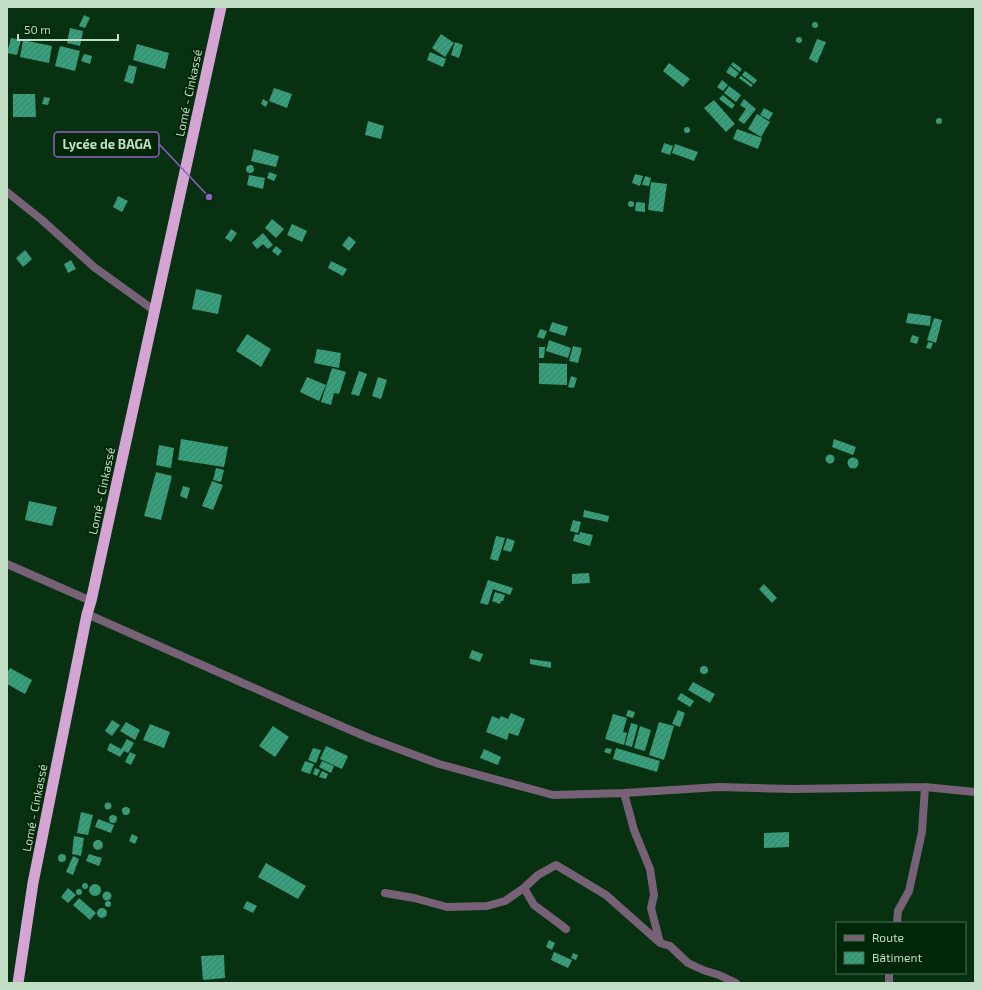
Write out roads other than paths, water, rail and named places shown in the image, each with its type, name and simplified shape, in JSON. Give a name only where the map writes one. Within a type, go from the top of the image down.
[{"type":"highway","name":"Lomé - Cinkassé","points":[[18,983],[34,883],[87,614],[221,7]]},
{"type":"street","points":[[7,192],[42,220],[94,267],[155,311]]},
{"type":"street","points":[[7,564],[91,601]]},
{"type":"street","points":[[87,614],[354,732],[439,764],[553,795],[624,793],[719,787],[793,790],[925,787],[975,792]]},
{"type":"street","points":[[897,922],[898,911],[909,890],[922,832],[925,787]]},
{"type":"street","points":[[624,793],[634,830],[650,869],[654,894],[651,908],[660,943]]},
{"type":"street","points":[[385,893],[414,898],[447,907],[487,906],[505,901],[524,888],[538,875],[556,865],[606,895],[660,943],[670,946],[688,963],[736,983]]},
{"type":"street","points":[[524,888],[534,905],[566,929]]},
{"type":"place","name":"Lycée de BAGA","points":[[209,197]]}]
